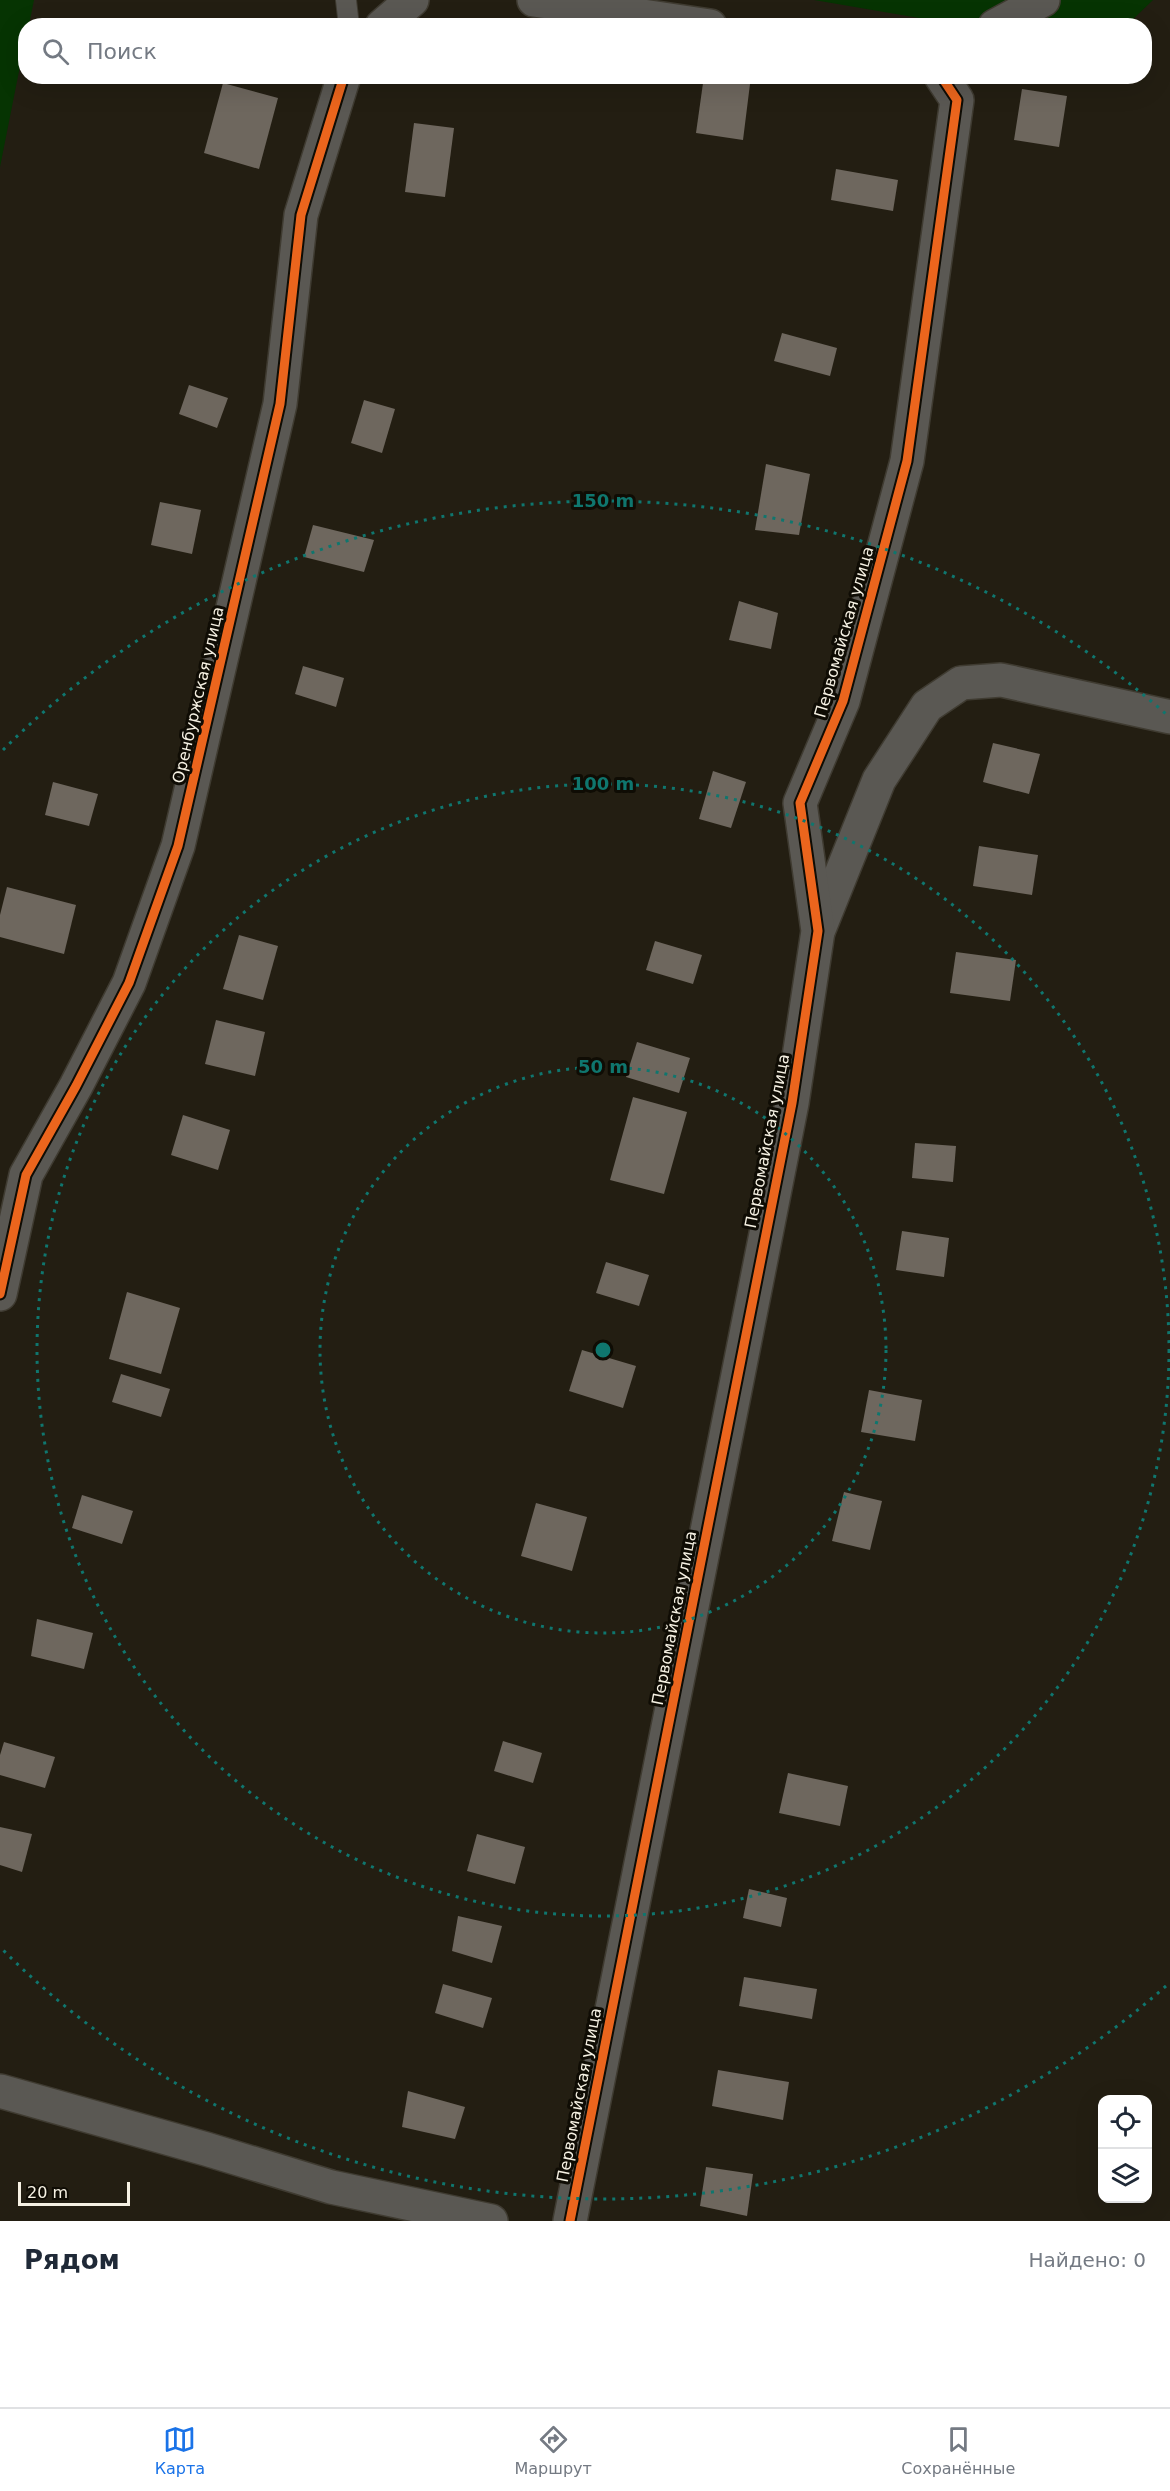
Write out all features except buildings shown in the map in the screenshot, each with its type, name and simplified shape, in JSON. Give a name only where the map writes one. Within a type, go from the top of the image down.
[{"type":"street","points":[[391,18],[412,0]]},
{"type":"street","points":[[534,0],[615,7],[670,18]]},
{"type":"street","points":[[1010,18],[1043,0]]},
{"type":"street","name":"Оренбуржская улица","points":[[0,1294],[26,1175],[76,1086],[129,982],[178,846],[280,404],[301,215],[342,84]]},
{"type":"street","name":"Первомайская улица","points":[[570,2221],[789,1115],[818,931],[800,803],[843,701],[908,461],[957,100],[946,84]]},
{"type":"street","points":[[818,931],[879,780],[927,706],[961,683],[1001,680],[1170,717]]},
{"type":"street","points":[[0,2091],[331,2187],[491,2221]]},
{"type":"lane","points":[[346,0],[348,18]]},
{"type":"lane","points":[[615,7],[653,0]]},
{"type":"green space","points":[[0,0],[34,0],[30,18],[18,18],[18,76],[0,167]]},
{"type":"green space","points":[[814,0],[1153,0],[1134,18],[919,18]]},
{"type":"cycle path","points":[[0,1294],[26,1175],[76,1086],[129,983],[178,846],[280,404],[301,215],[342,84]]},
{"type":"cycle path","points":[[570,2221],[792,1103],[818,931],[800,803],[843,701],[907,461],[957,100],[946,84]]}]
